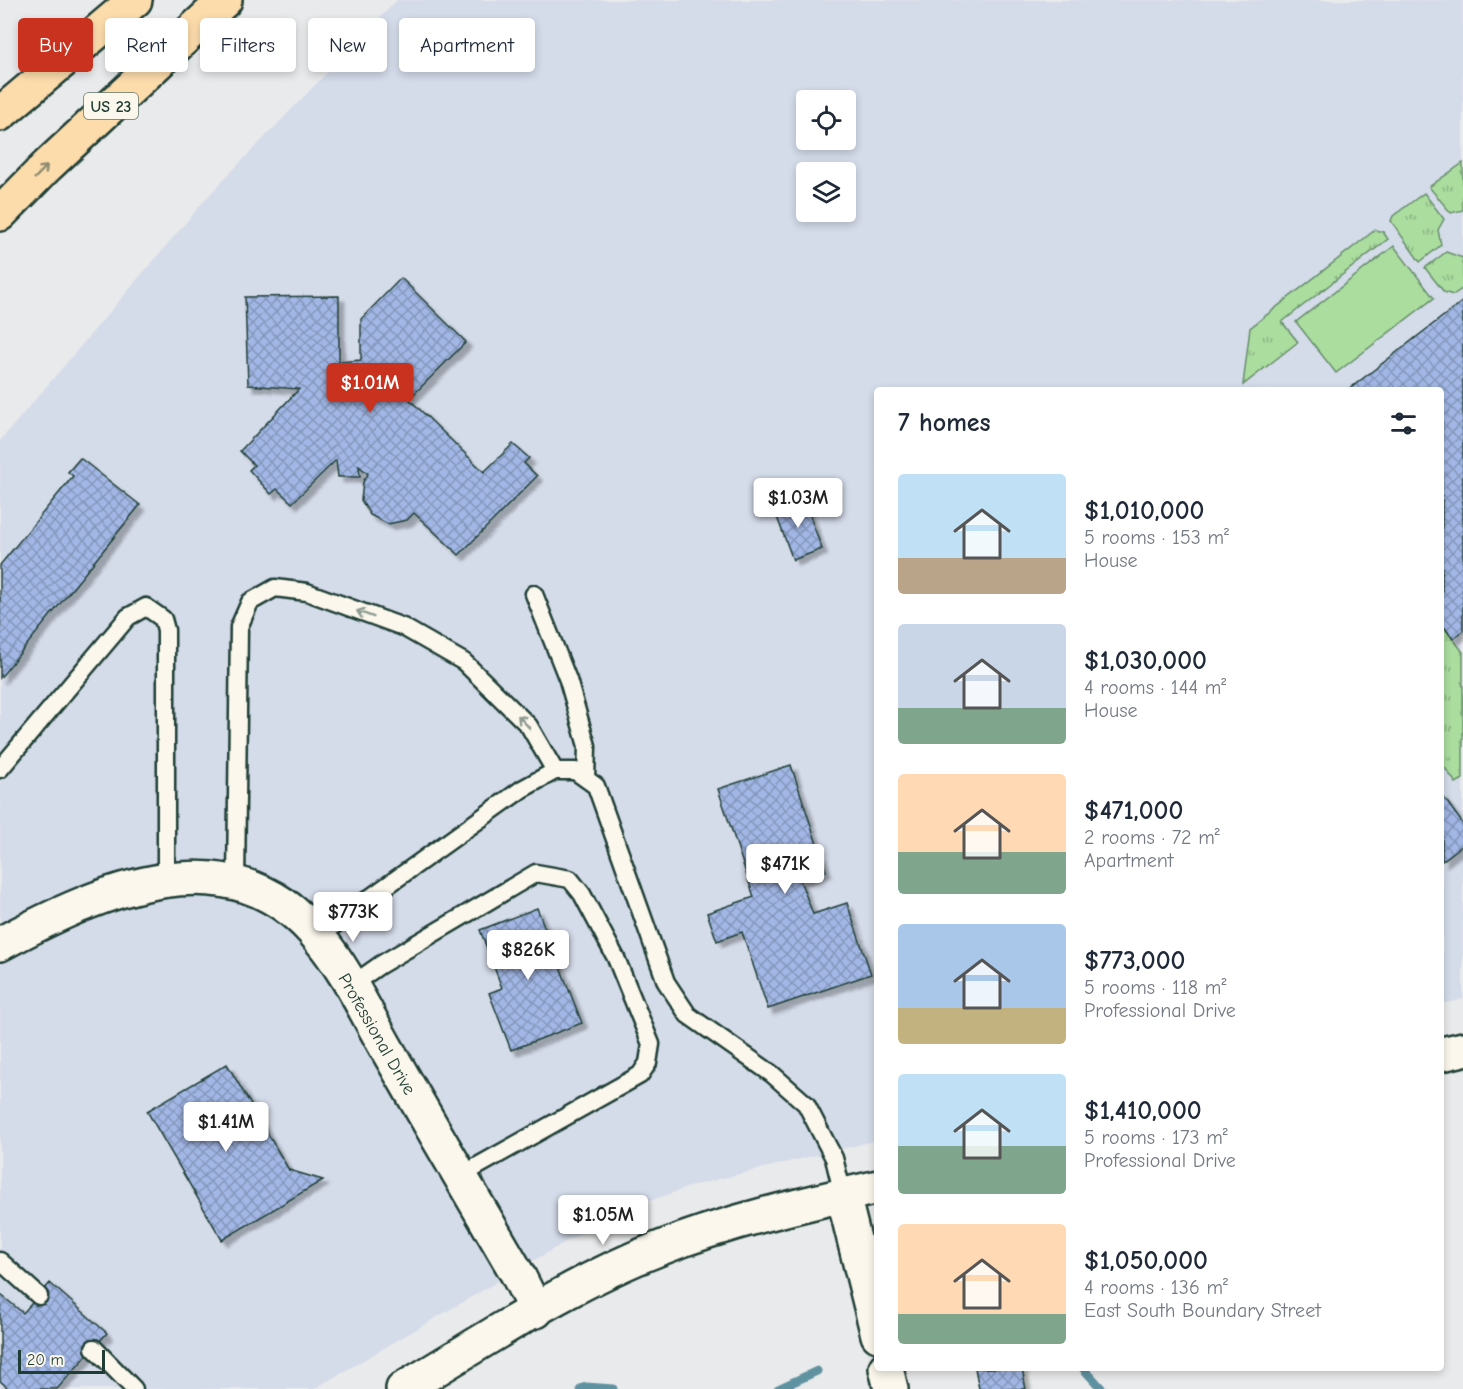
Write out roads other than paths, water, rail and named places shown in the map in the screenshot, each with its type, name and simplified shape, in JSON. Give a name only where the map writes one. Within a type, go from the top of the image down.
[{"type":"highway","points":[[0,114],[135,0]]},
{"type":"highway","name":"US 23","points":[[0,214],[47,166],[225,0]]},
{"type":"street","name":"Professional Drive","points":[[0,944],[65,909],[111,892],[166,880],[221,879],[277,900],[319,938],[350,986],[459,1176],[519,1275],[536,1311]]},
{"type":"street","points":[[1444,1054],[1463,1049]]},
{"type":"street","points":[[403,1389],[536,1311],[597,1278],[657,1250],[720,1227],[874,1188]]},
{"type":"street","points":[[843,1195],[874,1319]]},
{"type":"street","points":[[887,1371],[891,1389]]},
{"type":"lane","points":[[236,884],[239,627],[250,603],[275,588],[307,592],[403,627],[464,662],[529,726],[555,771]]},
{"type":"lane","points":[[534,594],[568,680],[587,746],[586,779]]},
{"type":"lane","points":[[0,769],[128,617],[146,607],[163,619],[166,630],[166,880]]},
{"type":"lane","points":[[319,938],[346,915],[522,789],[555,771],[575,771],[596,786],[666,982],[688,1015],[772,1074],[806,1104],[834,1158],[843,1195]]},
{"type":"lane","points":[[350,986],[390,959],[536,873],[570,879],[582,894],[616,958],[651,1044],[648,1063],[640,1075],[459,1176]]},
{"type":"lane","points":[[0,1261],[39,1296]]},
{"type":"lane","points":[[94,1348],[134,1389]]},
{"type":"waterway","points":[[778,1389],[817,1371]]},
{"type":"waterway","points":[[1086,1371],[1102,1389]]},
{"type":"waterway","points":[[581,1389],[586,1387],[613,1389]]}]
